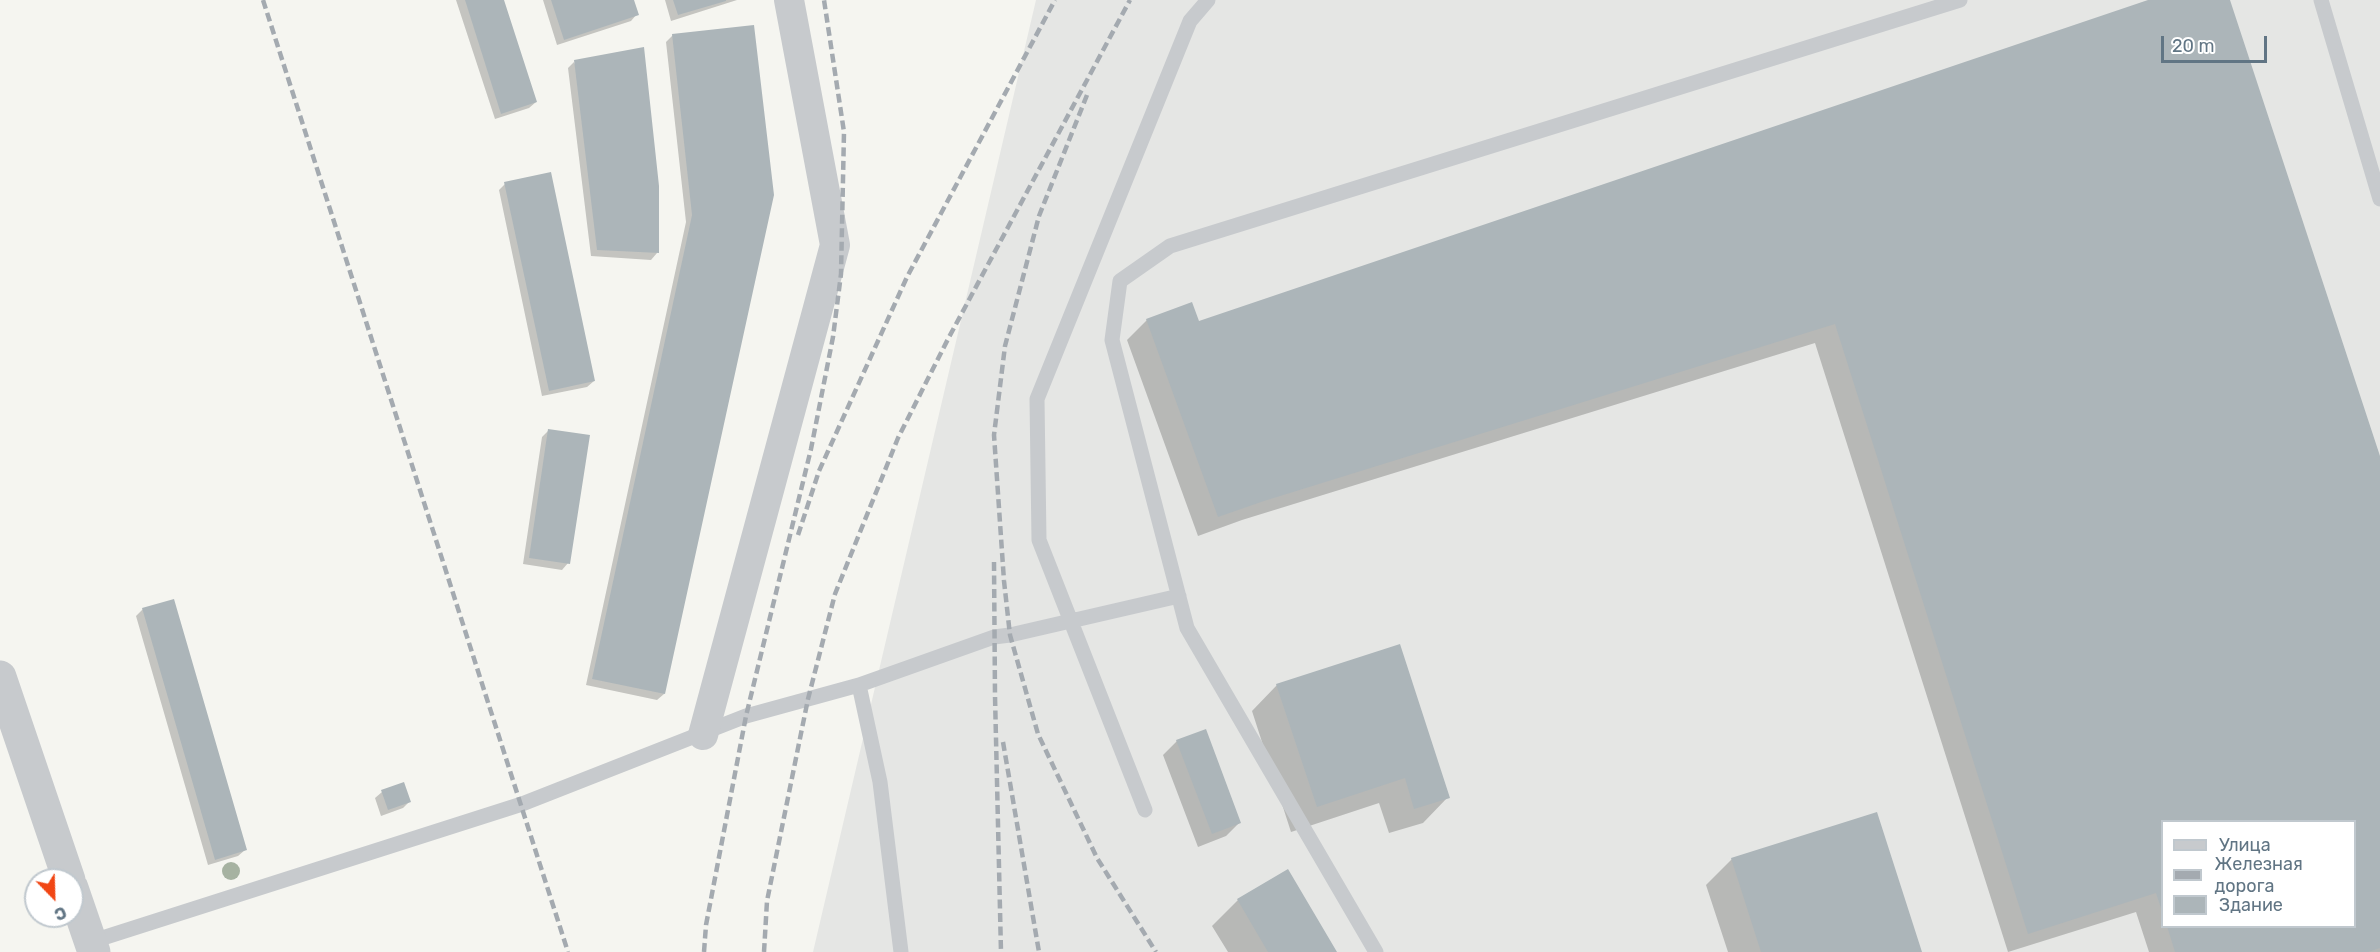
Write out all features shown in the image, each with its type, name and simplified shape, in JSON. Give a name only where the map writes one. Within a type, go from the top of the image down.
[{"type":"street","points":[[703,735],[835,246],[789,0]]},
{"type":"street","points":[[0,678],[65,868]]},
{"type":"street","points":[[84,923],[92,947]]},
{"type":"lane","points":[[1145,810],[1039,540],[1037,399],[1190,21],[1208,0]]},
{"type":"lane","points":[[1376,952],[1187,628],[1112,340],[1120,281],[1170,246],[1960,0]]},
{"type":"lane","points":[[2321,0],[2380,199]]},
{"type":"lane","points":[[92,947],[522,804],[703,735],[746,716],[859,685],[994,637],[1179,596]]},
{"type":"lane","points":[[859,685],[880,782],[901,952]]},
{"type":"shaded area","points":[[1036,0],[2380,0],[2380,952],[813,952]]},
{"type":"building","points":[[465,0],[504,0],[537,102],[501,114]]},
{"type":"building","points":[[551,0],[634,0],[639,15],[564,40]]},
{"type":"building","points":[[673,0],[726,0],[726,1],[678,15]]},
{"type":"building","points":[[2148,0],[2230,0],[2380,456],[2380,948],[2368,952],[2175,952],[2168,928],[2356,928],[2356,820],[2161,820],[2161,908],[2156,893],[2028,934],[1835,324],[1218,517],[1146,319],[1192,302],[1199,321]]},
{"type":"building","points":[[754,25],[774,195],[665,694],[592,679],[692,215],[672,34]]},
{"type":"building","points":[[644,47],[659,186],[659,253],[597,250],[574,60]]},
{"type":"building","points":[[551,172],[595,381],[549,391],[504,182]]},
{"type":"building","points":[[548,429],[590,435],[570,564],[529,558]]},
{"type":"building","points":[[174,599],[247,850],[215,860],[142,608]]},
{"type":"building","points":[[1400,644],[1450,798],[1414,809],[1405,778],[1317,807],[1276,684]]},
{"type":"building","points":[[1206,729],[1241,823],[1212,834],[1176,740]]},
{"type":"building","points":[[404,782],[411,802],[388,810],[381,790]]},
{"type":"building","points":[[1877,812],[1922,952],[1761,952],[1731,858]]},
{"type":"building","points":[[1288,869],[1337,952],[1268,952],[1237,899]]},
{"type":"railway","points":[[263,0],[568,952]]},
{"type":"railway","points":[[704,952],[706,925],[746,716],[811,449],[833,337],[841,274],[844,132],[824,0]]},
{"type":"railway","points":[[798,535],[819,471],[907,277],[1055,0]]},
{"type":"railway","points":[[764,952],[767,901],[808,699],[835,594],[898,438],[948,339],[1130,0]]},
{"type":"railway","points":[[1087,95],[1039,216],[1005,346],[994,435],[1004,581],[1010,635],[1038,734],[1097,858],[1156,952]]},
{"type":"railway","points":[[994,562],[1001,952]]},
{"type":"railway","points":[[1003,742],[1039,952]]}]
